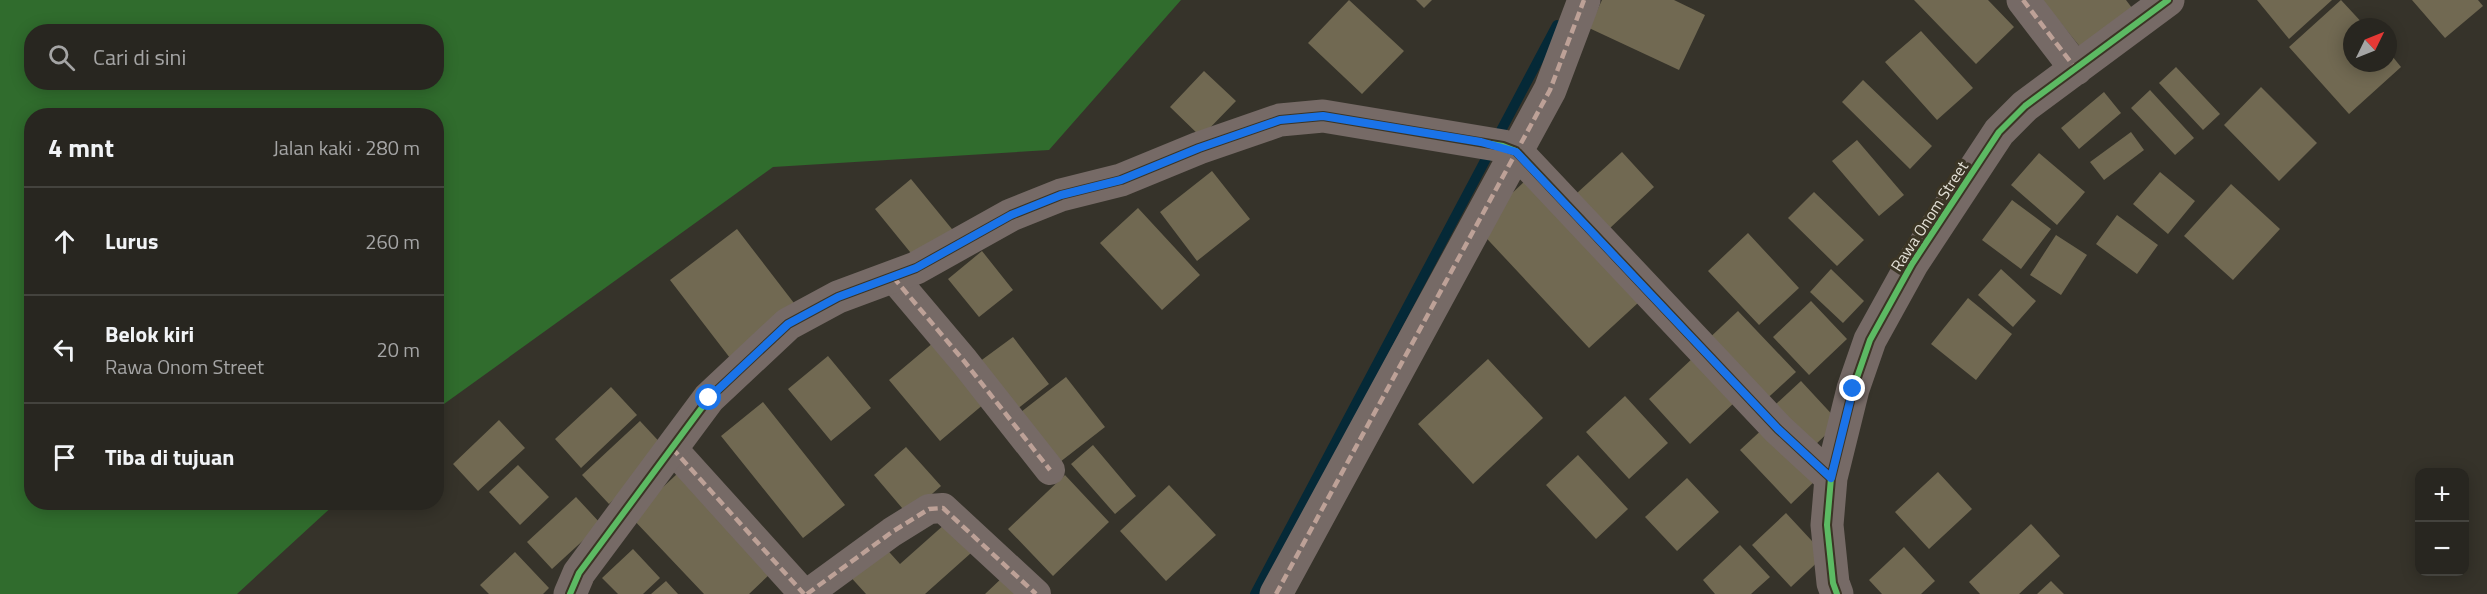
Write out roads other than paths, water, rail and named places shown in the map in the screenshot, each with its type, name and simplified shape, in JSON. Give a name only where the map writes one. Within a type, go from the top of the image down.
[{"type":"street","points":[[1276,594],[1500,147],[1550,90],[1584,0]]},
{"type":"street","points":[[2023,0],[2076,69]]},
{"type":"street","name":"Rawa Onom Street","points":[[1837,594],[1833,583],[1827,525],[1831,478],[1853,389],[1870,340],[1912,264],[1999,132],[2025,106],[2168,0]]},
{"type":"street","points":[[570,594],[579,573],[709,398],[788,324],[838,297],[916,268],[1021,211],[1061,195],[1121,180],[1199,148],[1280,120],[1323,116],[1500,147],[1778,429],[1831,478]]},
{"type":"street","points":[[893,277],[964,361],[1050,470]]},
{"type":"street","points":[[672,448],[806,594],[892,532],[929,509],[943,508],[1036,594]]},
{"type":"waterway","points":[[1255,594],[1557,25]]}]
